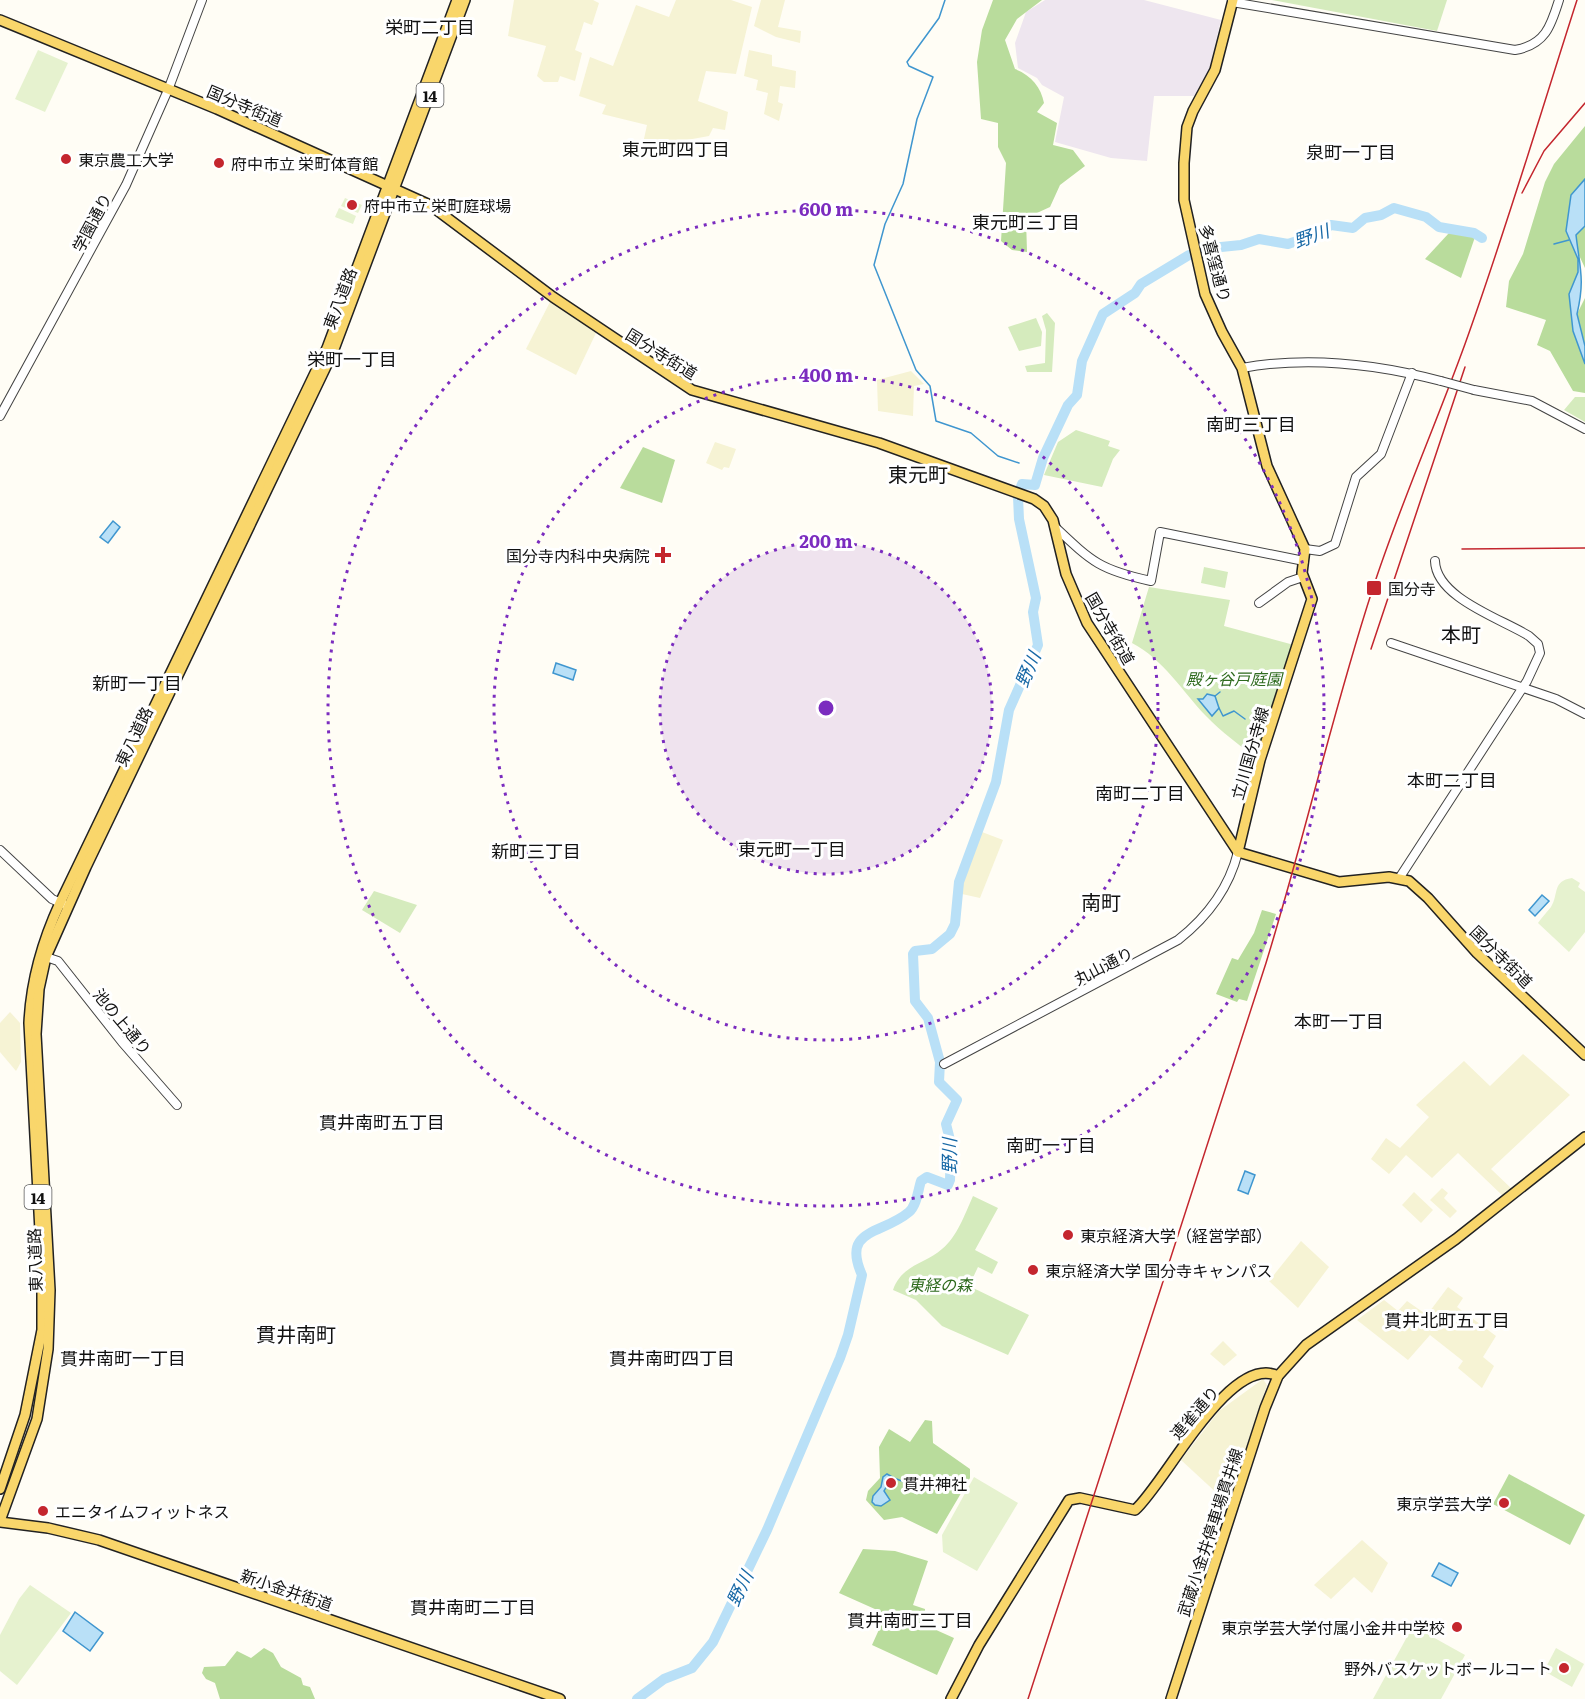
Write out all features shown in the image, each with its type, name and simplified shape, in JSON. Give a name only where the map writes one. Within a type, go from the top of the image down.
[{"type":"main road","name":"東八道路","points":[[392,188],[457,0]]},
{"type":"main road","name":"東八道路","points":[[0,1489],[25,1415],[40,1344],[42,1269],[30,1005],[40,954],[328,356],[465,0]]},
{"type":"main road","name":"多喜窪通り","points":[[1232,1],[1215,70],[1192,111],[1187,127],[1183,190],[1205,294],[1242,368],[1267,466],[1305,549],[1304,561]]},
{"type":"main road","name":"国分寺街道","points":[[0,20],[216,108],[430,205],[553,297],[692,390],[879,443],[1040,502],[1048,511],[1055,527],[1066,574],[1087,623],[1238,852]]},
{"type":"main road","name":"立川国分寺線","points":[[1238,852],[1259,764],[1311,603],[1312,596],[1303,577],[1304,561]]},
{"type":"main road","points":[[1238,852],[1339,882],[1400,877]]},
{"type":"main road","name":"国分寺街道","points":[[1400,877],[1417,887],[1477,953],[1585,1055]]},
{"type":"main road","name":"東八道路","points":[[0,1521],[37,1419],[48,1349],[50,1278],[36,1034],[39,989],[46,957],[64,905]]},
{"type":"main road","points":[[1278,1376],[1294,1357],[1321,1332],[1395,1284],[1520,1191],[1585,1137]]},
{"type":"main road","name":"連雀通り","points":[[951,1699],[979,1645],[1070,1500],[1080,1498],[1135,1510],[1220,1400],[1262,1372],[1278,1376]]},
{"type":"main road","name":"武蔵小金井停車場貫井線","points":[[1171,1699],[1265,1408],[1278,1376]]},
{"type":"main road","name":"新小金井街道","points":[[0,1521],[48,1528],[99,1540],[560,1699]]},
{"type":"street","name":"学園通り","points":[[0,416],[110,217],[168,90],[202,0]]},
{"type":"street","points":[[1232,1],[1515,50],[1528,47],[1542,39],[1552,24],[1560,0]]},
{"type":"street","points":[[1242,368],[1293,361],[1412,373],[1474,390],[1532,401],[1585,429]]},
{"type":"street","points":[[1305,549],[1320,551],[1335,544],[1356,477],[1381,454],[1412,373]]},
{"type":"street","points":[[1055,527],[1084,555],[1110,572],[1151,581],[1160,532],[1304,561]]},
{"type":"street","points":[[1400,877],[1523,688],[1538,658],[1538,644],[1511,625],[1450,592],[1437,572],[1435,561]]},
{"type":"street","points":[[1259,603],[1288,582],[1303,577]]},
{"type":"street","points":[[1391,643],[1556,699],[1585,714]]},
{"type":"street","points":[[0,850],[45,893],[64,905]]},
{"type":"street","name":"丸山通り","points":[[944,1064],[1178,940],[1195,925],[1215,901],[1228,880],[1238,852]]},
{"type":"street","name":"池の上通り","points":[[46,957],[58,961],[122,1042],[177,1105]]},
{"type":"shaded area","points":[[514,0],[593,0],[599,3],[592,25],[584,22],[575,50],[582,53],[575,81],[560,76],[558,82],[544,82],[537,76],[546,46],[508,36]]},
{"type":"shaded area","points":[[676,0],[731,0],[752,7],[736,74],[706,71],[698,101],[728,112],[725,130],[713,128],[709,136],[642,148],[647,125],[602,114],[606,105],[579,96],[590,57],[613,66],[636,5],[669,17]]},
{"type":"shaded area","points":[[761,0],[785,0],[778,27],[801,31],[800,43],[776,37],[754,26]]},
{"type":"shaded area","points":[[1045,0],[1144,0],[1221,20],[1209,70],[1194,96],[1154,96],[1147,161],[1111,158],[1055,142],[1064,97],[1018,68],[1015,43],[1026,12]]},
{"type":"shaded area","points":[[749,50],[772,55],[772,66],[796,71],[795,88],[780,86],[778,102],[783,104],[779,121],[764,114],[768,93],[756,90],[758,80],[744,76]]},
{"type":"shaded area","points":[[551,300],[596,333],[576,375],[526,349]]},
{"type":"shaded area","points":[[911,371],[924,384],[914,386],[913,416],[878,411],[877,380]]},
{"type":"shaded area","points":[[715,442],[736,449],[729,468],[724,467],[722,470],[706,463]]},
{"type":"shaded area","points":[[982,832],[1003,840],[980,898],[962,894],[963,878]]},
{"type":"shaded area","points":[[10,1012],[20,1023],[21,1062],[16,1071],[0,1052],[0,1023]]},
{"type":"shaded area","points":[[1523,1054],[1570,1095],[1491,1169],[1513,1190],[1504,1197],[1458,1153],[1432,1178],[1406,1155],[1389,1174],[1371,1159],[1386,1138],[1400,1148],[1429,1117],[1416,1105],[1464,1061],[1490,1086]]},
{"type":"shaded area","points":[[1442,1188],[1448,1193],[1444,1198],[1457,1211],[1450,1218],[1430,1200]]},
{"type":"shaded area","points":[[1414,1192],[1433,1210],[1421,1223],[1402,1205]]},
{"type":"shaded area","points":[[1301,1241],[1329,1267],[1298,1308],[1269,1281]]},
{"type":"shaded area","points":[[1448,1287],[1463,1298],[1457,1307],[1496,1336],[1483,1357],[1494,1366],[1482,1388],[1458,1368],[1463,1361],[1430,1335],[1408,1360],[1357,1320],[1384,1300],[1398,1311],[1407,1301],[1427,1315]]},
{"type":"shaded area","points":[[1223,1341],[1237,1355],[1224,1366],[1210,1354]]},
{"type":"shaded area","points":[[1263,1379],[1267,1385],[1236,1478],[1220,1496],[1181,1460],[1219,1411]]},
{"type":"shaded area","points":[[1362,1540],[1388,1563],[1372,1593],[1354,1577],[1331,1599],[1314,1585]]},
{"type":"green space","points":[[993,0],[1042,0],[1017,19],[1005,40],[1015,69],[1030,78],[1040,92],[1044,103],[1037,112],[1057,123],[1053,145],[1073,150],[1085,166],[1060,185],[1050,207],[1026,218],[1027,252],[1012,250],[1001,241],[1006,163],[998,147],[998,123],[981,119],[977,62],[982,30]]},
{"type":"green space","points":[[1272,0],[1447,0],[1437,31]]},
{"type":"green space","points":[[38,50],[68,63],[45,112],[15,99]]},
{"type":"green space","points":[[1585,126],[1585,179],[1571,195],[1566,231],[1578,259],[1578,272],[1569,294],[1573,331],[1585,364],[1585,393],[1573,391],[1550,351],[1537,345],[1546,320],[1506,307],[1509,281],[1523,254],[1545,182],[1554,164]]},
{"type":"green space","name":"府中市立 栄町庭球場","points":[[345,198],[362,205],[358,213],[341,206]]},
{"type":"green space","points":[[339,208],[356,216],[353,224],[335,217]]},
{"type":"green space","points":[[1585,226],[1585,268],[1578,253],[1576,234]]},
{"type":"green space","points":[[1449,233],[1470,233],[1475,237],[1461,278],[1425,259]]},
{"type":"green space","points":[[1585,298],[1585,346],[1577,314]]},
{"type":"green space","points":[[1047,313],[1055,323],[1052,372],[1027,372],[1025,366],[1045,363],[1046,330],[1042,316]]},
{"type":"green space","points":[[1036,318],[1042,332],[1041,346],[1019,351],[1008,327]]},
{"type":"green space","points":[[1575,397],[1585,397],[1585,422],[1564,410]]},
{"type":"green space","points":[[1076,430],[1110,441],[1108,446],[1120,450],[1113,459],[1102,487],[1044,475],[1058,442]]},
{"type":"green space","points":[[643,447],[675,460],[662,503],[620,488]]},
{"type":"green space","points":[[1204,567],[1228,572],[1225,588],[1201,583]]},
{"type":"green space","name":"殿ヶ谷戸庭園","points":[[1149,587],[1230,600],[1224,626],[1294,645],[1257,759],[1212,722],[1172,676],[1132,643]]},
{"type":"green space","points":[[1572,878],[1580,883],[1578,887],[1585,892],[1585,932],[1569,952],[1538,923],[1551,907],[1561,882]]},
{"type":"green space","points":[[374,891],[417,905],[400,933],[362,910]]},
{"type":"green space","points":[[1262,910],[1276,914],[1247,1001],[1239,999],[1237,1002],[1216,994],[1232,958],[1238,960],[1254,933]]},
{"type":"green space","name":"東経の森","points":[[973,1196],[998,1208],[975,1250],[998,1262],[992,1274],[978,1267],[969,1286],[1029,1315],[1008,1355],[942,1326],[916,1300],[893,1290],[902,1275],[936,1254],[947,1244],[960,1225]]},
{"type":"green space","points":[[925,1420],[932,1421],[933,1443],[970,1469],[970,1478],[937,1534],[902,1517],[884,1520],[866,1500],[868,1491],[880,1478],[879,1447],[889,1429],[910,1442]]},
{"type":"green space","points":[[1509,1474],[1585,1515],[1570,1545],[1493,1504]]},
{"type":"green space","points":[[974,1477],[1018,1503],[977,1571],[943,1552],[942,1535]]},
{"type":"green space","points":[[863,1549],[895,1551],[928,1561],[913,1605],[925,1609],[925,1625],[954,1638],[937,1675],[872,1645],[886,1614],[839,1593]]},
{"type":"green space","points":[[30,1585],[71,1613],[17,1685],[0,1671],[0,1635],[19,1599]]},
{"type":"green space","points":[[1413,1626],[1465,1655],[1441,1699],[1373,1699]]},
{"type":"green space","points":[[264,1648],[273,1653],[281,1667],[301,1678],[303,1685],[310,1687],[315,1699],[220,1699],[215,1683],[206,1679],[202,1673],[204,1667],[225,1666],[237,1651],[251,1658]]},
{"type":"green space","name":"野外バスケットボールコート","points":[[1556,1648],[1584,1664],[1572,1687],[1544,1671]]},
{"type":"water","points":[[1585,179],[1585,226],[1576,235],[1581,283],[1577,314],[1585,346],[1585,364],[1573,331],[1569,294],[1578,272],[1578,259],[1566,231],[1571,195]]},
{"type":"water","points":[[113,521],[120,527],[108,543],[100,537]]},
{"type":"water","points":[[556,663],[576,670],[573,680],[553,673]]},
{"type":"water","points":[[1207,694],[1215,696],[1219,708],[1212,716],[1198,699],[1203,699]]},
{"type":"water","points":[[1542,895],[1549,901],[1535,916],[1529,910]]},
{"type":"water","points":[[1245,1171],[1255,1175],[1248,1194],[1238,1190]]},
{"type":"water","points":[[887,1474],[894,1478],[894,1483],[888,1484],[884,1491],[890,1500],[881,1506],[875,1505],[872,1502],[873,1496],[881,1487],[883,1477]]},
{"type":"water","points":[[1439,1563],[1458,1573],[1451,1586],[1432,1576]]},
{"type":"water","points":[[75,1612],[103,1633],[90,1651],[63,1631]]},
{"type":"waterway","points":[[945,0],[939,18],[907,62],[909,66],[933,77],[917,119],[903,184],[885,224],[874,265],[916,370],[930,386],[936,421],[971,433],[998,456],[1019,463]]},
{"type":"waterway","name":"野川","points":[[1201,249],[1241,245],[1259,239],[1288,244],[1315,235],[1331,225],[1353,228],[1365,218],[1381,215],[1394,208],[1426,217],[1439,227],[1474,233],[1482,238]]},
{"type":"waterway","name":"野川","points":[[1554,244],[1569,240]]},
{"type":"waterway","name":"野川","points":[[1020,489],[1022,484],[1035,485],[1043,458],[1068,405],[1077,395],[1082,361],[1103,314],[1135,293],[1141,284],[1189,255]]},
{"type":"waterway","name":"野川","points":[[637,1699],[664,1679],[692,1668],[713,1642],[767,1530],[840,1358],[848,1335],[862,1275],[857,1260],[857,1249],[861,1240],[867,1234],[909,1212],[916,1201],[921,1181],[927,1177],[948,1185],[950,1180],[951,1144],[946,1124],[957,1100],[939,1082],[940,1062],[928,1018],[915,1001],[913,954],[915,951],[932,949],[950,934],[955,924],[959,882],[996,782],[1009,710],[1038,645],[1033,612],[1036,598],[1019,519],[1018,497]]},
{"type":"waterway","points":[[1215,696],[1220,692]]},
{"type":"waterway","points":[[1219,708],[1223,716],[1234,711],[1245,719]]},
{"type":"waterway","points":[[894,1478],[912,1485]]},
{"type":"railway","points":[[1028,1699],[1266,963],[1372,591],[1480,301],[1577,0]]},
{"type":"railway","points":[[1522,193],[1544,151],[1585,103]]},
{"type":"railway","points":[[1371,649],[1465,367]]},
{"type":"railway","points":[[1462,549],[1585,548]]},
{"type":"place","name":"東京農工大学","points":[[66,159]]},
{"type":"place","name":"府中市立 栄町体育館","points":[[219,163]]},
{"type":"place","name":"府中市立 栄町庭球場","points":[[352,205]]},
{"type":"place","name":"国分寺内科中央病院","points":[[663,555]]},
{"type":"place","name":"国分寺","points":[[1374,588]]},
{"type":"place","name":"東京経済大学（経営学部）","points":[[1068,1235]]},
{"type":"place","name":"東京経済大学 国分寺キャンパス","points":[[1033,1270]]},
{"type":"place","name":"貫井神社","points":[[891,1483]]},
{"type":"place","name":"東京学芸大学","points":[[1504,1503]]},
{"type":"place","name":"エニタイムフィットネス","points":[[43,1511]]},
{"type":"place","name":"東京学芸大学付属小金井中学校","points":[[1457,1627]]},
{"type":"place","name":"野外バスケットボールコート","points":[[1564,1668]]},
{"type":"district","name":"栄町二丁目","points":[[430,26]]},
{"type":"district","name":"東元町四丁目","points":[[676,148]]},
{"type":"district","name":"泉町一丁目","points":[[1351,151]]},
{"type":"district","name":"東元町三丁目","points":[[1026,221]]},
{"type":"district","name":"栄町一丁目","points":[[352,358]]},
{"type":"district","name":"南町三丁目","points":[[1251,423]]},
{"type":"district","name":"東元町","points":[[918,473]]},
{"type":"district","name":"本町","points":[[1461,633]]},
{"type":"district","name":"新町一丁目","points":[[137,682]]},
{"type":"district","name":"本町二丁目","points":[[1452,779]]},
{"type":"district","name":"南町二丁目","points":[[1140,792]]},
{"type":"district","name":"東元町一丁目","points":[[792,848]]},
{"type":"district","name":"新町三丁目","points":[[536,850]]},
{"type":"district","name":"南町","points":[[1101,901]]},
{"type":"district","name":"本町一丁目","points":[[1339,1020]]},
{"type":"district","name":"貫井南町五丁目","points":[[382,1121]]},
{"type":"district","name":"南町一丁目","points":[[1051,1144]]},
{"type":"district","name":"貫井北町五丁目","points":[[1447,1319]]},
{"type":"district","name":"貫井南町","points":[[296,1333]]},
{"type":"district","name":"貫井南町一丁目","points":[[123,1357]]},
{"type":"district","name":"貫井南町四丁目","points":[[672,1357]]},
{"type":"district","name":"貫井南町二丁目","points":[[473,1606]]},
{"type":"district","name":"貫井南町三丁目","points":[[910,1619]]}]
